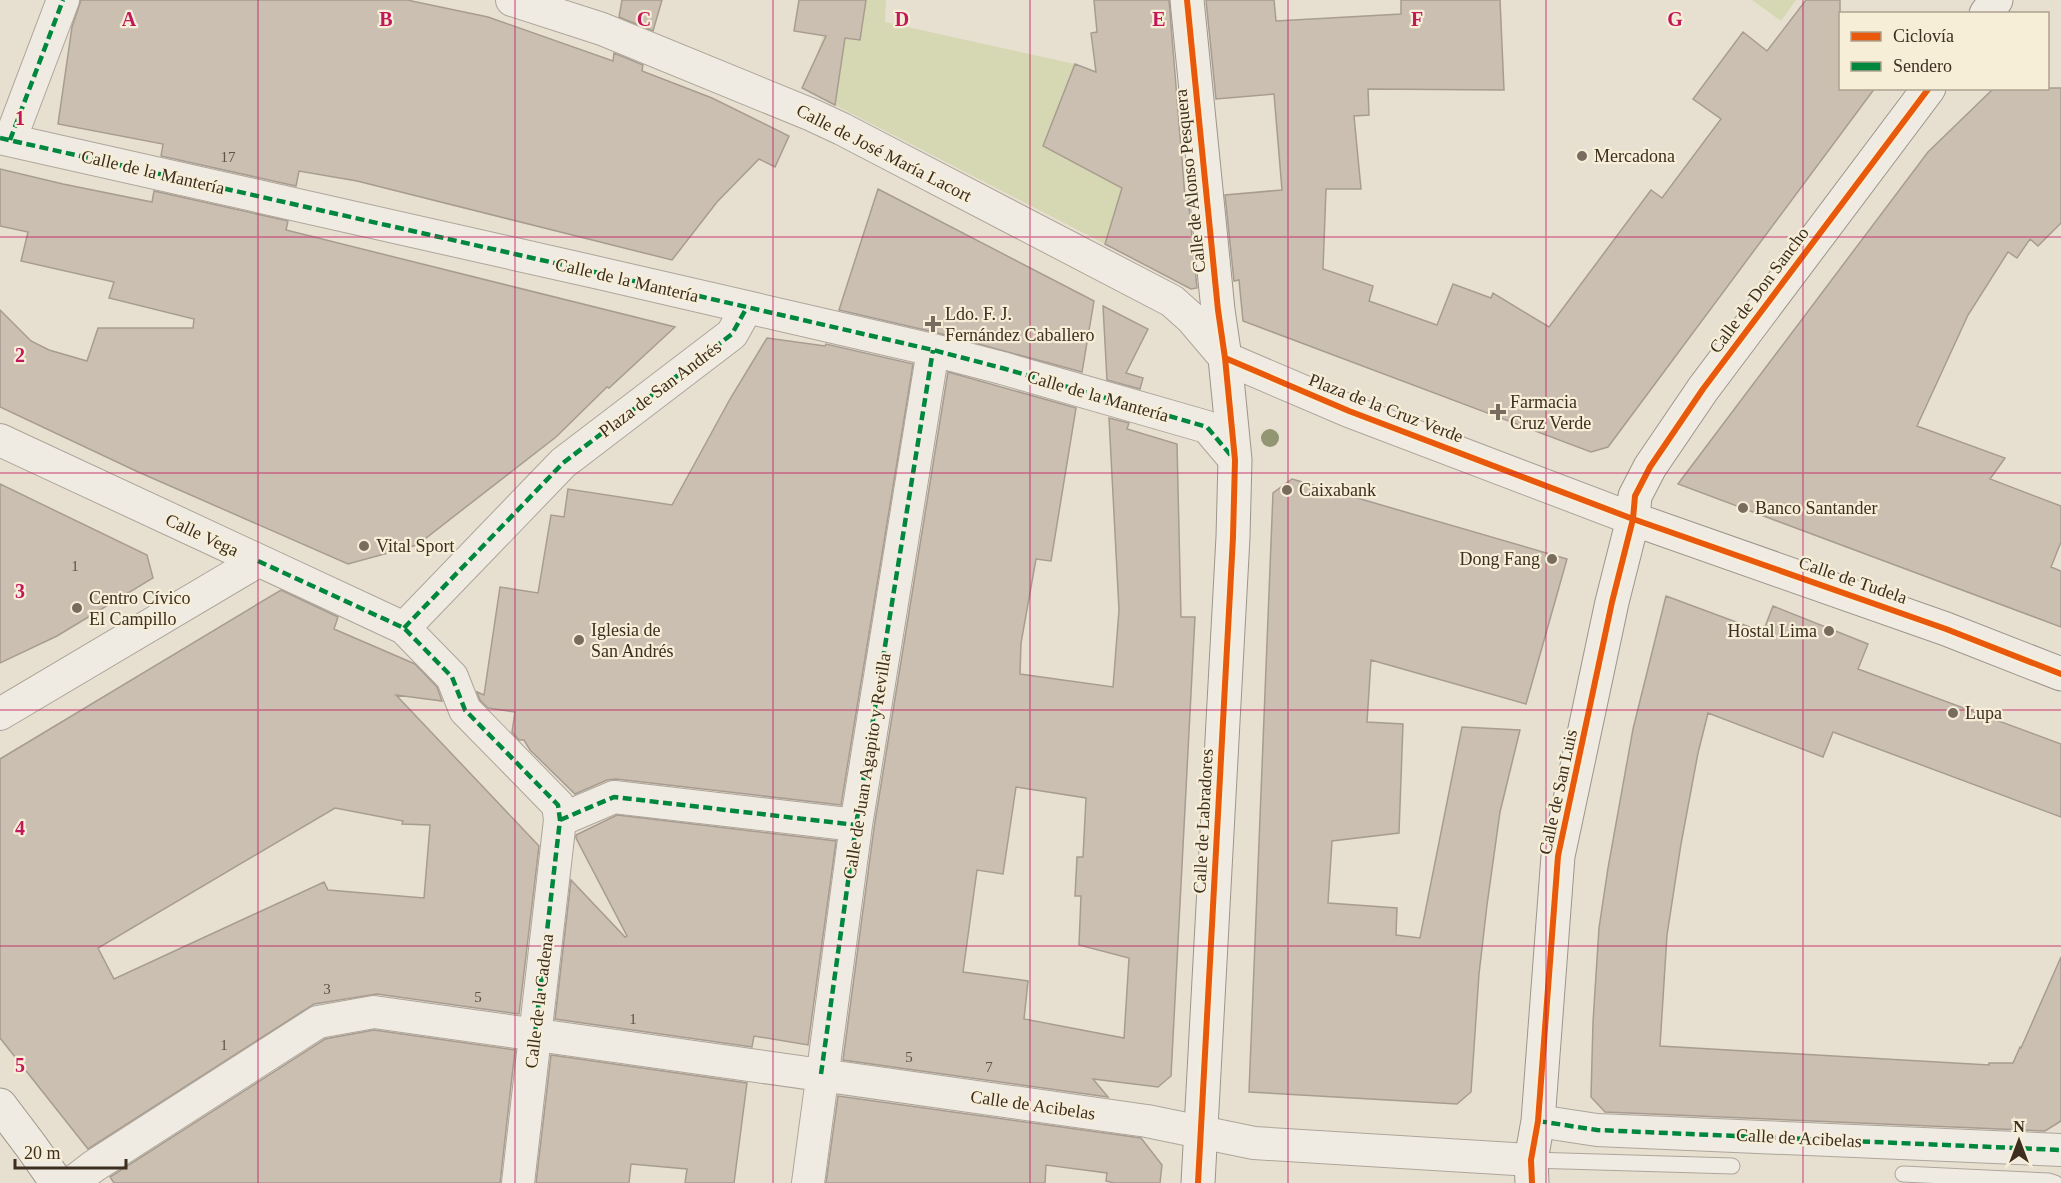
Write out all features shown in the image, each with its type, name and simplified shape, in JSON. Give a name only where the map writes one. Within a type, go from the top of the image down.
[{"type":"street","points":[[5,139],[63,0]]},
{"type":"street","name":"Calle de José María Lacort","points":[[512,0],[602,29],[842,129],[1172,301],[1191,318],[1226,358]]},
{"type":"street","name":"Calle de Alonso Pesquera","points":[[1187,0],[1218,310],[1226,358]]},
{"type":"street","name":"Calle de Don Sancho","points":[[1633,519],[1635,496],[1642,482],[1703,389],[1927,90]]},
{"type":"street","name":"Calle de la Mantería","points":[[5,139],[747,307],[1002,368],[1207,427],[1235,460]]},
{"type":"street","name":"Plaza de San Andrés","points":[[404,628],[563,463],[732,334],[747,307]]},
{"type":"street","name":"Calle de Juan Agapito y Revilla","points":[[808,1183],[856,825],[933,350]]},
{"type":"street","points":[[1226,358],[1235,460]]},
{"type":"street","name":"Plaza de la Cruz Verde","points":[[1226,358],[1348,411],[1633,519]]},
{"type":"street","name":"Calle Vega","points":[[0,440],[404,628],[452,677],[465,710],[558,805],[560,820]]},
{"type":"street","name":"Calle de Labradores","points":[[1198,1183],[1233,537],[1235,460]]},
{"type":"street","name":"Calle de Tudela","points":[[1633,519],[1946,629],[2061,674]]},
{"type":"street","name":"Calle de San Luis","points":[[1532,1171],[1538,1121],[1558,856],[1612,602],[1633,519]]},
{"type":"street","points":[[0,714],[258,561]]},
{"type":"street","points":[[560,820],[614,797],[856,825]]},
{"type":"street","name":"Calle de la Cadena","points":[[518,1183],[560,820]]},
{"type":"street","name":"Calle de Acibelas","points":[[72,1183],[94,1166],[318,1022],[374,1011],[1147,1121],[1254,1143],[1532,1171]]},
{"type":"street","points":[[0,1105],[57,1183]]},
{"type":"street","name":"Calle de Acibelas","points":[[1538,1121],[1597,1130],[2061,1150]]},
{"type":"lane","points":[[1532,1171],[1731,1166]]},
{"type":"lane","points":[[1903,1174],[2055,1183]]},
{"type":"green space","points":[[866,0],[886,0],[885,22],[1075,64],[1043,146],[1122,188],[1105,244],[835,105],[841,64],[817,54],[823,36],[860,40]]},
{"type":"green space","points":[[1752,0],[1796,0],[1781,21]]},
{"type":"building","points":[[81,0],[407,0],[488,17],[613,61],[614,53],[643,65],[642,71],[712,98],[789,136],[775,167],[759,159],[717,202],[672,260],[357,181],[299,171],[296,186],[161,156],[163,144],[58,124],[72,27]]},
{"type":"building","points":[[622,0],[662,0],[653,31],[619,17]]},
{"type":"building","points":[[799,0],[866,0],[860,40],[845,38],[835,105],[802,88],[826,36],[794,31]]},
{"type":"building","points":[[1094,0],[1169,0],[1185,197],[1188,197],[1197,288],[1191,289],[1105,244],[1122,188],[1043,146],[1075,64],[1096,72],[1091,33],[1097,32]]},
{"type":"building","points":[[1206,0],[1274,0],[1276,21],[1401,14],[1401,0],[1500,0],[1504,90],[1368,89],[1369,115],[1354,116],[1361,189],[1326,189],[1323,269],[1373,286],[1369,301],[1437,325],[1453,284],[1491,298],[1493,293],[1549,327],[1651,190],[1662,198],[1721,119],[1693,99],[1743,32],[1767,51],[1806,0],[1840,0],[1839,90],[1874,90],[1608,447],[1591,452],[1243,321],[1239,280],[1234,281],[1225,195],[1282,190],[1274,94],[1216,99]]},
{"type":"building","points":[[2061,88],[2061,223],[2038,246],[2030,239],[2017,258],[2008,252],[1968,315],[1917,426],[2005,458],[1990,479],[2061,506],[2061,542],[2051,567],[2061,571],[2061,627],[1678,484],[1928,152],[1992,90]]},
{"type":"building","points":[[0,169],[152,202],[154,191],[288,221],[286,230],[675,327],[609,388],[607,387],[556,437],[417,545],[348,564],[136,471],[0,407],[0,310],[31,341],[49,350],[87,361],[98,328],[193,328],[194,319],[109,298],[114,282],[21,261],[28,232],[0,226]]},
{"type":"building","points":[[878,189],[1094,301],[1082,372],[938,333],[839,310]]},
{"type":"building","points":[[1103,306],[1148,329],[1126,373],[1143,378],[1140,389],[1107,380]]},
{"type":"building","points":[[767,338],[825,346],[826,344],[913,364],[841,805],[616,779],[607,780],[575,794],[530,750],[524,740],[519,740],[512,732],[515,712],[488,708],[480,700],[477,692],[484,695],[500,587],[538,593],[551,515],[564,517],[568,489],[672,505],[730,399]]},
{"type":"building","points":[[948,372],[1076,408],[1051,561],[1036,559],[1021,643],[1020,674],[1113,687],[1119,610],[1109,418],[1129,423],[1127,429],[1177,444],[1181,617],[1195,617],[1171,1076],[1158,1087],[1093,1079],[1108,1097],[843,1060],[874,828]],"holes":[[[1016,787],[1086,798],[1083,857],[1077,857],[1075,896],[1081,896],[1079,945],[1129,958],[1124,1038],[1024,1019],[1028,981],[963,972],[977,870],[1003,874]]]},
{"type":"building","points":[[1292,479],[1567,559],[1526,704],[1371,660],[1367,722],[1403,724],[1399,833],[1332,841],[1328,903],[1397,908],[1396,935],[1420,938],[1462,727],[1520,730],[1500,812],[1487,905],[1479,974],[1471,1092],[1457,1104],[1249,1092],[1273,493]]},
{"type":"building","points":[[0,484],[147,555],[153,578],[57,636],[0,663]]},
{"type":"building","points":[[281,590],[338,617],[334,629],[415,664],[437,687],[442,701],[396,695],[539,846],[519,1014],[377,994],[314,1004],[88,1149],[0,1038],[0,759]],"holes":[[[335,808],[403,821],[402,824],[430,825],[424,898],[328,890],[324,882],[114,979],[98,948]]]},
{"type":"building","points":[[1666,596],[1763,632],[1773,606],[1868,644],[1858,669],[2061,744],[2061,817],[1833,732],[1823,757],[1708,713],[1681,844],[1667,935],[1660,1046],[1989,1065],[1989,1063],[2013,1063],[2061,957],[2061,1121],[2045,1131],[1605,1112],[1591,1097],[1599,928],[1633,729]]},
{"type":"building","points":[[617,815],[836,841],[808,1045],[754,1036],[752,1047],[555,1019],[571,880],[625,937],[627,936],[576,838],[576,835]]},
{"type":"building","points":[[374,1030],[515,1050],[500,1183],[114,1183],[110,1177],[325,1039]]},
{"type":"building","points":[[551,1055],[747,1083],[734,1183],[685,1183],[687,1169],[631,1164],[629,1183],[536,1183]]},
{"type":"building","points":[[838,1096],[1141,1138],[1162,1165],[1160,1183],[1114,1183],[1106,1181],[1107,1173],[1046,1165],[1045,1183],[826,1183]]},
{"type":"marked path","points":[[10,140],[63,0]]},
{"type":"marked path","points":[[0,138],[933,350],[1207,427],[1233,458]]},
{"type":"marked path","points":[[404,628],[563,463],[732,334],[747,307]]},
{"type":"marked path","points":[[821,1074],[856,825],[933,350]]},
{"type":"marked path","points":[[258,561],[404,628],[452,677],[465,710],[558,805],[560,820],[535,1034]]},
{"type":"marked path","points":[[560,820],[614,797],[856,825]]},
{"type":"marked path","points":[[1538,1121],[1597,1130],[2061,1150]]},
{"type":"cycle path","points":[[1187,0],[1235,460],[1233,537],[1198,1183]]},
{"type":"cycle path","points":[[1532,1183],[1531,1160],[1538,1121],[1558,856],[1612,602],[1633,519],[1635,496],[1650,467],[1703,389],[1927,90]]},
{"type":"cycle path","points":[[1225,358],[1349,411],[1633,519],[1946,629],[2061,674]]},
{"type":"place","name":"Mercadona","points":[[1582,156]]},
{"type":"place","name":"Ldo. F. J. Fernández Caballero","points":[[933,324]]},
{"type":"place","name":"Farmacia Cruz Verde","points":[[1498,412]]},
{"type":"place","name":"Caixabank","points":[[1287,490]]},
{"type":"place","name":"Banco Santander","points":[[1743,508]]},
{"type":"place","name":"Vital Sport","points":[[364,546]]},
{"type":"place","name":"Dong Fang","points":[[1552,559]]},
{"type":"place","name":"Centro Cívico El Campillo","points":[[77,608]]},
{"type":"place","name":"Hostal Lima","points":[[1829,631]]},
{"type":"place","name":"Iglesia de San Andrés","points":[[579,640]]},
{"type":"place","name":"Lupa","points":[[1953,713]]}]
